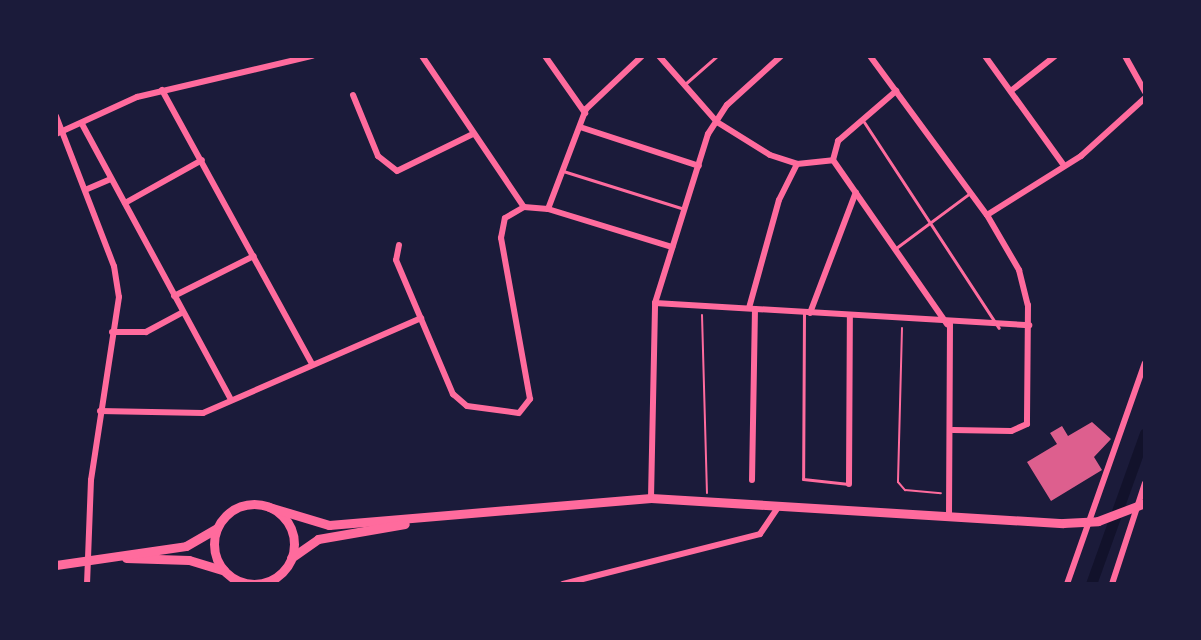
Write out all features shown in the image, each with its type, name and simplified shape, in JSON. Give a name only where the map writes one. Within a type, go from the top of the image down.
[{"type":"main road","points":[[56,565],[126,558],[186,546],[217,528],[239,507],[269,507],[316,525],[412,522],[651,498],[1031,523],[1098,521],[1145,503]]},
{"type":"main road","points":[[269,507],[289,524],[291,558]]},
{"type":"main road","points":[[283,584],[285,569],[291,558],[318,539],[412,522]]},
{"type":"main road","points":[[217,528],[215,552],[225,571]]},
{"type":"main road","points":[[126,558],[189,560],[225,571],[252,584],[285,569]]},
{"type":"street","points":[[60,133],[162,90],[312,56]]},
{"type":"street","points":[[422,56],[524,207]]},
{"type":"street","points":[[545,56],[585,113]]},
{"type":"street","points":[[548,209],[585,113],[642,56]]},
{"type":"street","points":[[659,56],[717,122],[797,164],[833,160]]},
{"type":"street","points":[[651,498],[655,303],[684,209],[717,122],[781,56]]},
{"type":"street","points":[[870,56],[987,215],[1019,270],[1029,325],[1027,424],[1011,431],[953,430]]},
{"type":"street","points":[[985,56],[1063,164]]},
{"type":"street","points":[[1012,90],[1055,56]]},
{"type":"street","points":[[987,215],[1063,164],[1145,95],[1125,56]]},
{"type":"street","points":[[162,90],[312,364]]},
{"type":"street","points":[[896,91],[834,146],[833,160],[949,324],[953,430],[949,518]]},
{"type":"street","points":[[353,95],[378,156],[397,171],[473,134]]},
{"type":"street","points":[[56,116],[60,133],[114,266],[119,297],[100,411],[85,562],[87,584]]},
{"type":"street","points":[[82,124],[230,398]]},
{"type":"street","points":[[580,127],[699,166]]},
{"type":"street","points":[[125,203],[202,160]]},
{"type":"street","points":[[752,480],[752,309],[797,164]]},
{"type":"street","points":[[85,190],[111,179]]},
{"type":"street","points":[[807,313],[856,192]]},
{"type":"street","points":[[399,245],[396,260],[459,402],[495,412],[527,407],[501,228],[524,207],[548,209],[672,247]]},
{"type":"street","points":[[174,296],[254,256]]},
{"type":"street","points":[[655,303],[999,328],[1029,325]]},
{"type":"street","points":[[112,332],[146,332],[183,312]]},
{"type":"street","points":[[849,484],[850,316]]},
{"type":"street","points":[[100,411],[186,418],[421,318]]},
{"type":"street","points":[[1067,584],[1145,363]]},
{"type":"street","points":[[1112,584],[1145,483]]},
{"type":"street","points":[[563,584],[760,534],[778,507]]},
{"type":"street","points":[[1134,521],[1145,515]]},
{"type":"lane","points":[[685,84],[717,56]]},
{"type":"lane","points":[[862,119],[934,220],[999,328]]},
{"type":"lane","points":[[563,171],[684,209]]},
{"type":"lane","points":[[896,248],[971,193]]},
{"type":"lane","points":[[807,313],[802,476],[810,484],[849,484]]},
{"type":"path","points":[[702,306],[706,502]]},
{"type":"path","points":[[902,320],[898,482],[905,490],[950,494]]},
{"type":"building","points":[[1092,422],[1111,439],[1094,457],[1102,470],[1051,501],[1027,462],[1057,444],[1050,433],[1062,426],[1068,436]]},
{"type":"waterway","points":[[56,284],[56,366]]},
{"type":"waterway","points":[[1091,584],[1145,433]]}]
